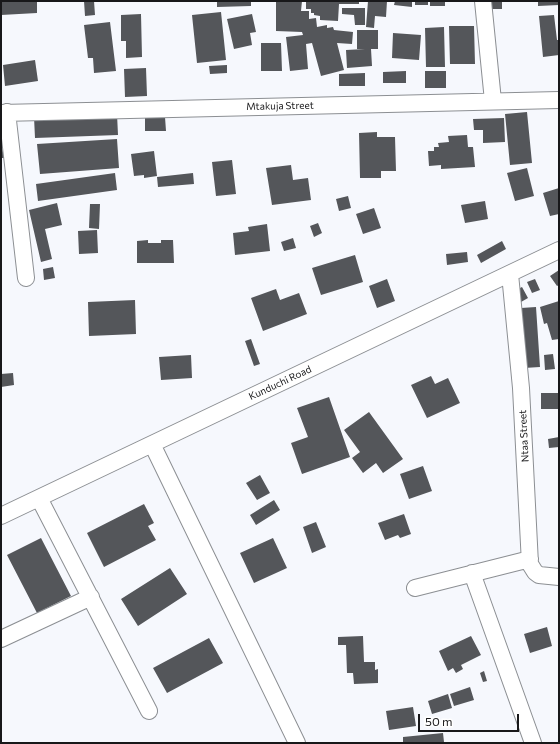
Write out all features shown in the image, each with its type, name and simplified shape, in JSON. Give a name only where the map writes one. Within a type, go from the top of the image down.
[{"type":"street","points":[[484,1],[493,100]]},
{"type":"street","name":"Mtakuja Street","points":[[4,113],[493,100],[559,100]]},
{"type":"street","points":[[4,113],[26,278]]},
{"type":"street","name":"Kunduchi Road","points":[[1,516],[559,250]]},
{"type":"street","name":"Ntaa Street","points":[[510,274],[521,388],[530,559]]},
{"type":"street","points":[[152,444],[297,743]]},
{"type":"street","points":[[40,498],[149,711]]},
{"type":"street","points":[[415,588],[530,559],[530,564],[535,572],[544,576],[559,577]]},
{"type":"street","points":[[472,573],[533,743]]},
{"type":"street","points":[[1,639],[91,597]]},
{"type":"building","points":[[1,1],[37,1],[37,13],[1,15]]},
{"type":"building","points":[[84,1],[94,1],[95,15],[85,16]]},
{"type":"building","points":[[217,1],[251,1],[251,6],[217,7]]},
{"type":"building","points":[[276,1],[302,1],[301,11],[309,11],[309,19],[316,18],[317,27],[327,25],[327,28],[333,27],[334,30],[353,32],[352,44],[337,43],[344,70],[321,76],[312,43],[306,44],[308,69],[290,71],[286,37],[303,35],[302,32],[276,31]]},
{"type":"building","points":[[306,1],[359,1],[359,4],[339,4],[338,21],[320,20],[320,16],[311,13],[311,9],[306,9]]},
{"type":"building","points":[[368,1],[387,1],[386,17],[375,16],[374,28],[366,27]]},
{"type":"building","points":[[395,1],[412,1],[412,7],[394,5]]},
{"type":"building","points":[[415,1],[428,1],[428,5],[415,5]]},
{"type":"building","points":[[430,1],[445,1],[445,6],[430,6]]},
{"type":"building","points":[[490,1],[502,1],[502,9],[490,9]]},
{"type":"building","points":[[538,1],[559,1],[559,5],[538,6]]},
{"type":"building","points":[[342,8],[365,8],[365,25],[355,25],[354,15],[342,14]]},
{"type":"building","points":[[221,12],[226,60],[197,63],[192,15]]},
{"type":"building","points":[[141,14],[142,57],[126,58],[126,41],[121,41],[121,15]]},
{"type":"building","points":[[252,14],[256,32],[250,33],[252,45],[234,49],[227,19]]},
{"type":"building","points":[[554,15],[557,40],[559,40],[559,55],[543,57],[539,16]]},
{"type":"building","points":[[110,22],[116,71],[94,73],[93,58],[88,58],[84,25]]},
{"type":"building","points":[[449,26],[474,26],[475,64],[450,64]]},
{"type":"building","points":[[444,27],[445,67],[426,67],[425,28]]},
{"type":"building","points":[[357,30],[378,30],[378,49],[371,49],[372,66],[347,68],[346,50],[365,49],[357,49]]},
{"type":"building","points":[[393,33],[421,35],[419,60],[392,58]]},
{"type":"building","points":[[261,43],[281,43],[282,71],[261,71]]},
{"type":"building","points":[[35,60],[38,81],[5,86],[3,65]]},
{"type":"building","points":[[227,65],[227,73],[210,74],[209,66]]},
{"type":"building","points":[[146,68],[147,96],[125,97],[124,69]]},
{"type":"building","points":[[406,71],[406,83],[383,83],[383,72]]},
{"type":"building","points":[[425,71],[446,71],[446,88],[425,88]]},
{"type":"building","points":[[365,73],[365,86],[339,86],[339,74]]},
{"type":"building","points":[[527,112],[532,163],[510,165],[505,114]]},
{"type":"building","points":[[117,114],[118,135],[35,138],[34,117]]},
{"type":"building","points":[[145,117],[165,117],[166,131],[145,131]]},
{"type":"building","points":[[504,118],[505,142],[483,143],[483,130],[474,130],[473,119]]},
{"type":"building","points":[[377,132],[377,137],[395,137],[396,171],[381,171],[381,178],[360,178],[359,133]]},
{"type":"building","points":[[467,135],[468,147],[473,147],[475,167],[441,169],[441,165],[429,166],[428,151],[434,151],[434,147],[439,147],[438,143],[449,142],[448,136]]},
{"type":"building","points":[[117,139],[119,168],[40,174],[37,144]]},
{"type":"building","points":[[1,141],[4,158],[1,158]]},
{"type":"building","points":[[154,151],[157,176],[144,178],[144,175],[134,176],[131,154]]},
{"type":"building","points":[[232,160],[236,194],[216,196],[212,162]]},
{"type":"building","points":[[291,165],[293,180],[308,178],[311,200],[272,205],[266,168]]},
{"type":"building","points":[[527,168],[534,196],[515,201],[507,173]]},
{"type":"building","points":[[115,173],[117,190],[38,201],[36,184]]},
{"type":"building","points":[[193,173],[194,184],[158,187],[157,177]]},
{"type":"building","points":[[559,188],[559,214],[550,216],[543,193]]},
{"type":"building","points":[[348,196],[351,208],[339,211],[336,199]]},
{"type":"building","points":[[485,201],[488,219],[465,223],[461,205]]},
{"type":"building","points":[[57,203],[62,225],[45,229],[52,259],[41,262],[29,210]]},
{"type":"building","points":[[90,204],[100,204],[99,229],[89,228]]},
{"type":"building","points":[[374,208],[381,228],[363,234],[356,214]]},
{"type":"building","points":[[318,223],[322,233],[314,237],[310,226]]},
{"type":"building","points":[[267,224],[270,251],[235,255],[233,233],[249,231],[248,227]]},
{"type":"building","points":[[97,230],[98,253],[79,254],[78,231]]},
{"type":"building","points":[[293,238],[296,248],[284,251],[281,242]]},
{"type":"building","points":[[148,240],[148,243],[161,243],[161,240],[173,240],[174,263],[137,263],[137,241]]},
{"type":"building","points":[[502,241],[506,249],[481,263],[477,255]]},
{"type":"building","points":[[467,252],[468,262],[447,265],[446,254]]},
{"type":"building","points":[[355,255],[363,282],[321,295],[312,268]]},
{"type":"building","points":[[53,267],[55,278],[44,280],[43,269]]},
{"type":"building","points":[[559,270],[559,285],[557,286],[550,276]]},
{"type":"building","points":[[387,279],[395,301],[377,308],[369,286]]},
{"type":"building","points":[[535,279],[540,290],[532,293],[527,282]]},
{"type":"building","points":[[522,287],[528,298],[521,302],[514,291]]},
{"type":"building","points":[[276,289],[280,300],[299,293],[307,314],[263,331],[251,298]]},
{"type":"building","points":[[135,300],[136,334],[89,336],[88,302]]},
{"type":"building","points":[[559,301],[559,339],[552,340],[547,323],[544,324],[540,307]]},
{"type":"building","points":[[536,307],[540,367],[524,368],[521,308]]},
{"type":"building","points":[[251,339],[260,364],[254,366],[245,341]]},
{"type":"building","points":[[553,354],[555,369],[545,370],[544,355]]},
{"type":"building","points":[[191,355],[192,378],[161,380],[159,357]]},
{"type":"building","points":[[13,373],[14,385],[1,387],[1,374]]},
{"type":"building","points":[[431,376],[435,384],[448,378],[460,403],[427,418],[411,385]]},
{"type":"building","points":[[541,393],[559,393],[559,409],[541,409]]},
{"type":"building","points":[[329,397],[350,457],[302,474],[291,443],[308,437],[297,408]]},
{"type":"building","points":[[369,412],[403,459],[383,473],[376,463],[363,473],[352,458],[360,452],[344,430]]},
{"type":"building","points":[[559,437],[559,447],[549,448],[548,439]]},
{"type":"building","points":[[423,466],[432,491],[409,499],[400,474]]},
{"type":"building","points":[[260,475],[270,493],[257,500],[246,483]]},
{"type":"building","points":[[274,500],[280,510],[256,525],[250,515]]},
{"type":"building","points":[[144,504],[154,523],[148,526],[156,540],[104,567],[87,533]]},
{"type":"building","points":[[404,514],[411,534],[400,538],[398,535],[385,540],[378,523]]},
{"type":"building","points":[[316,522],[326,547],[312,553],[303,527]]},
{"type":"building","points":[[41,538],[71,596],[37,613],[7,555]]},
{"type":"building","points":[[273,538],[287,568],[254,583],[240,553]]},
{"type":"building","points":[[170,568],[187,594],[138,626],[121,599]]},
{"type":"building","points":[[547,627],[552,646],[530,653],[524,634]]},
{"type":"building","points":[[363,636],[364,662],[375,662],[375,670],[378,669],[378,683],[354,684],[353,673],[347,673],[346,645],[338,645],[338,637]]},
{"type":"building","points":[[471,636],[481,655],[461,665],[463,669],[456,673],[453,668],[448,671],[439,651]]},
{"type":"building","points":[[209,638],[223,663],[167,693],[153,668]]},
{"type":"building","points":[[484,671],[487,681],[483,682],[480,673]]},
{"type":"building","points":[[470,687],[474,700],[454,706],[450,694]]},
{"type":"building","points":[[448,694],[452,708],[432,714],[428,701]]},
{"type":"building","points":[[413,707],[416,726],[389,730],[386,711]]},
{"type":"building","points":[[443,733],[444,742],[441,743],[403,743],[403,737]]}]
